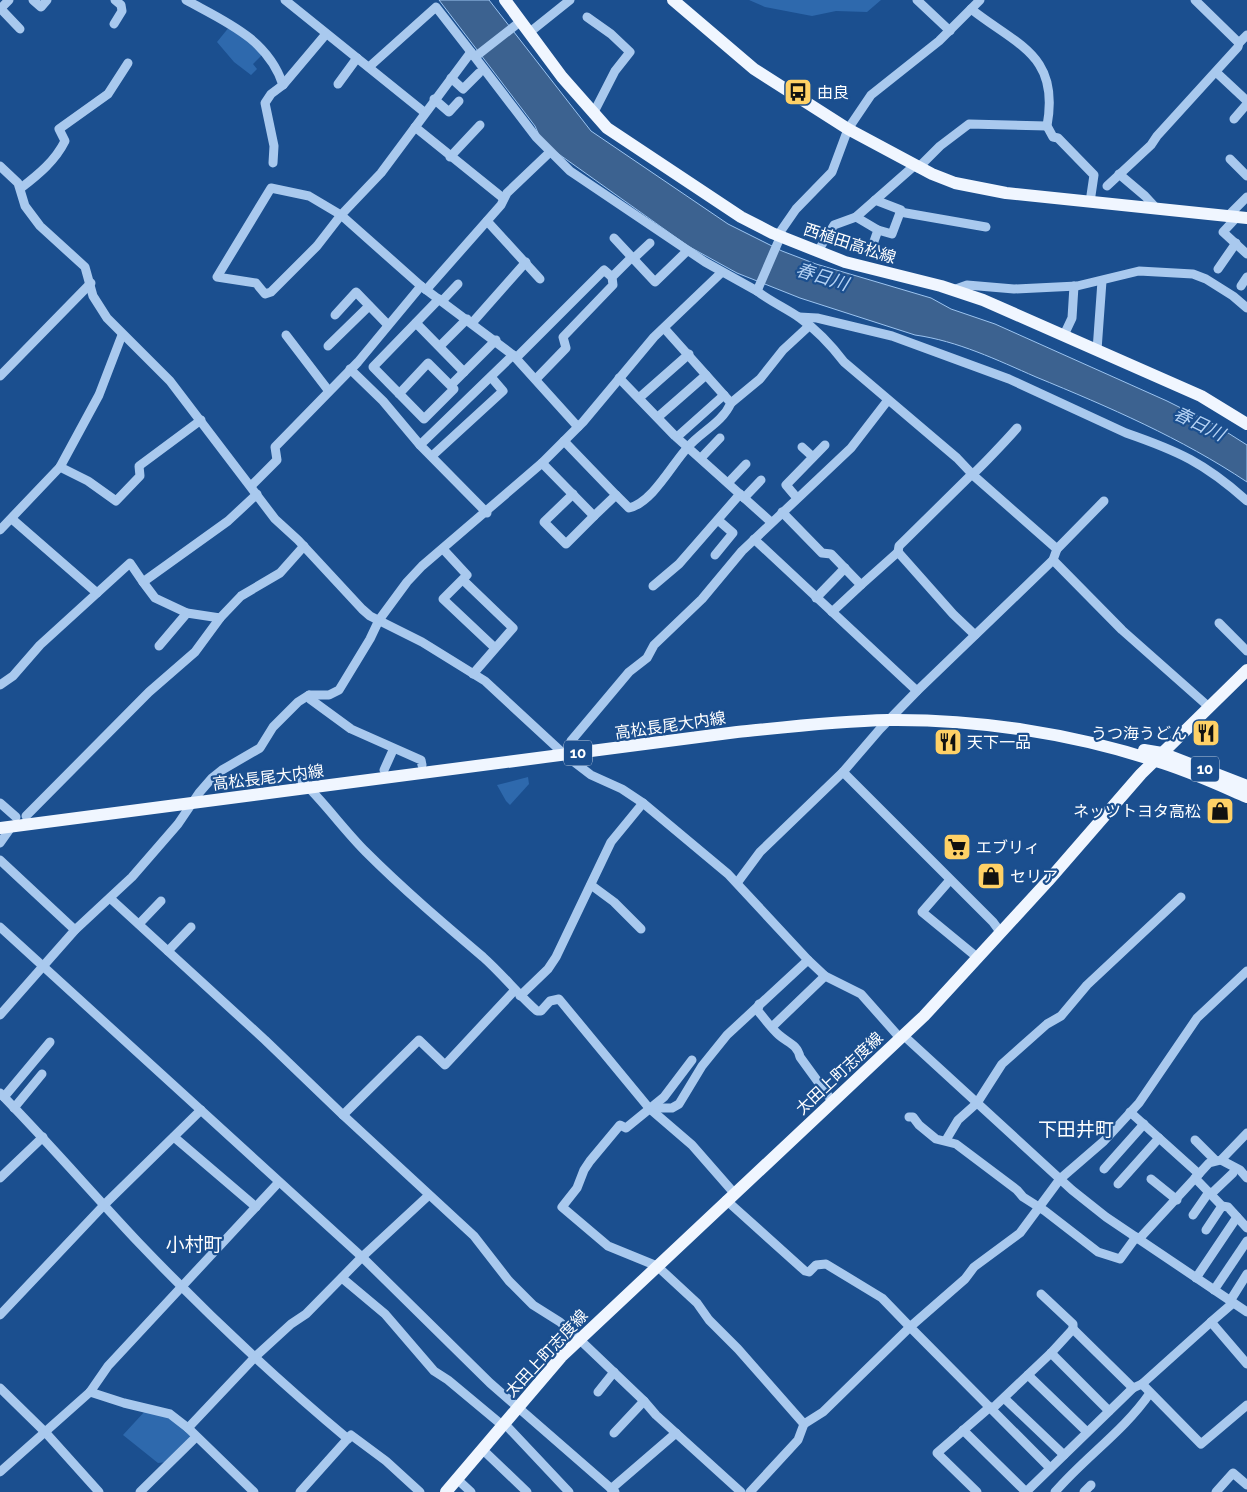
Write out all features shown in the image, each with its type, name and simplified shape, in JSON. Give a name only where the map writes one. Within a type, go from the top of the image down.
[{"type":"main road","name":"西植田高松線","points":[[505,0],[562,77],[607,128],[691,186],[777,241],[818,251],[845,262],[953,290],[983,300],[1201,396],[1247,424]]},
{"type":"main road","points":[[673,0],[754,69],[848,129],[916,167],[956,183],[978,188],[1090,202],[1237,217]]},
{"type":"main road","name":"太田上町志度線","points":[[446,1492],[560,1357],[902,1036],[978,958],[1159,757],[1247,670]]},
{"type":"main road","name":"高松長尾大内線","points":[[306,785],[384,770],[422,765],[754,726],[817,724],[892,716],[988,718],[1078,732],[1247,786]]},
{"type":"main road","name":"高松長尾大内線","points":[[0,819],[13,822],[306,785],[564,749]]},
{"type":"main road","name":"高松長尾大内線","points":[[1159,757],[1247,796]]},
{"type":"street","points":[[9,0],[0,9],[20,29]]},
{"type":"street","points":[[32,0],[41,7],[47,0]]},
{"type":"street","points":[[114,24],[122,10],[121,5],[115,0]]},
{"type":"street","points":[[186,0],[253,39],[264,51],[279,74],[283,85]]},
{"type":"street","points":[[285,0],[424,112]]},
{"type":"street","points":[[530,32],[570,0]]},
{"type":"street","points":[[917,0],[950,31]]},
{"type":"street","points":[[758,288],[777,241],[796,209],[832,172],[848,129],[871,95],[950,31],[980,0]]},
{"type":"street","points":[[1196,0],[1239,43]]},
{"type":"street","points":[[369,68],[436,7],[550,152],[584,181],[687,251],[722,272],[758,288],[770,301],[799,317],[829,343],[844,362],[957,458],[1057,549]]},
{"type":"street","points":[[970,9],[1027,48],[1046,75],[1050,88],[1051,107],[1047,126],[1053,137],[1058,138],[1094,175],[1090,202]]},
{"type":"street","points":[[587,17],[611,34],[630,52],[615,71],[593,114]]},
{"type":"street","points":[[521,20],[473,54],[434,99],[381,173],[341,215],[318,246],[271,292],[265,294],[256,284],[217,277],[271,188],[309,196],[341,215],[423,288],[496,340],[515,356],[578,427]]},
{"type":"street","points":[[273,163],[274,146],[265,103],[270,94],[283,85],[326,34]]},
{"type":"street","points":[[1107,186],[1152,145],[1157,136],[1247,35]]},
{"type":"street","points":[[338,84],[357,58]]},
{"type":"street","points":[[128,63],[108,94],[59,128],[65,141],[59,152],[38,174],[21,188],[20,196],[30,215],[85,267],[94,296],[122,335],[160,369],[275,518],[304,546],[362,609],[422,642],[485,681],[564,749],[591,775],[622,789],[643,803],[709,856],[737,882],[825,976],[861,994],[902,1036],[1060,1179],[1106,1217],[1247,1312]]},
{"type":"street","points":[[1216,72],[1247,102],[1234,118]]},
{"type":"street","points":[[451,78],[463,89],[479,73]]},
{"type":"street","points":[[434,99],[446,116],[459,101]]},
{"type":"street","points":[[818,251],[834,225],[856,217],[969,124],[1047,126]]},
{"type":"street","points":[[450,157],[480,125]]},
{"type":"street","points":[[415,127],[503,198]]},
{"type":"street","points":[[251,486],[277,460],[275,447],[350,369],[388,324],[487,221],[501,205],[503,198],[550,152]]},
{"type":"street","points":[[1230,159],[1247,176]]},
{"type":"street","points":[[0,166],[21,188]]},
{"type":"street","points":[[1120,174],[1157,209]]},
{"type":"street","points":[[1247,197],[1237,217],[1223,232],[1247,254]]},
{"type":"street","points":[[876,200],[901,210],[900,212],[986,227]]},
{"type":"street","points":[[856,217],[878,230],[892,234],[900,212]]},
{"type":"street","points":[[487,221],[540,279]]},
{"type":"street","points":[[872,247],[878,230]]},
{"type":"street","points":[[614,238],[655,282],[687,251]]},
{"type":"street","points":[[612,277],[650,243]]},
{"type":"street","points":[[1218,270],[1236,243]]},
{"type":"street","points":[[440,346],[469,321],[526,262]]},
{"type":"street","points":[[420,445],[604,270],[612,277],[613,285],[563,337],[566,348],[536,379]]},
{"type":"street","points":[[953,290],[967,285],[1014,289],[1074,286],[1139,271],[1193,274],[1206,279],[1234,296],[1247,308]]},
{"type":"street","points":[[0,1015],[75,930],[110,899],[178,824],[196,798],[222,770],[260,748],[273,727],[288,710],[309,695],[329,695],[339,690],[370,639],[379,620],[407,582],[442,549],[487,513],[542,463],[578,427],[664,328],[722,272]]},
{"type":"street","points":[[1241,286],[1247,277]]},
{"type":"street","points":[[1097,350],[1102,281]]},
{"type":"street","points":[[0,376],[91,283]]},
{"type":"street","points":[[399,394],[428,363],[454,389],[424,419],[399,394],[373,367],[458,284]]},
{"type":"street","points":[[1064,335],[1072,318],[1074,286]]},
{"type":"street","points":[[335,315],[356,292],[388,324]]},
{"type":"street","points":[[328,346],[369,306]]},
{"type":"street","points":[[799,317],[818,318],[892,336],[1009,379],[1126,432],[1143,437],[1184,455],[1204,466],[1247,502]]},
{"type":"street","points":[[416,323],[464,372]]},
{"type":"street","points":[[564,441],[629,508],[638,506],[664,479],[688,447],[726,414],[731,403],[760,379],[783,350],[809,326]]},
{"type":"street","points":[[664,328],[731,403]]},
{"type":"street","points":[[0,530],[60,467],[99,394],[122,335]]},
{"type":"street","points":[[286,335],[328,390]]},
{"type":"street","points":[[451,385],[496,340]]},
{"type":"street","points":[[639,398],[689,354]]},
{"type":"street","points":[[350,369],[383,402],[420,445],[487,513]]},
{"type":"street","points":[[658,417],[706,375]]},
{"type":"street","points":[[432,456],[503,391],[491,377]]},
{"type":"street","points":[[619,378],[677,437],[771,522]]},
{"type":"street","points":[[677,437],[724,395]]},
{"type":"street","points":[[564,749],[629,672],[647,658],[654,645],[702,598],[754,539],[851,448],[888,400]]},
{"type":"street","points":[[60,467],[88,480],[116,501],[140,476],[139,466],[201,420]]},
{"type":"street","points":[[832,612],[898,552],[899,546],[969,477],[974,475],[978,467],[1017,428]]},
{"type":"street","points":[[700,458],[720,438]]},
{"type":"street","points":[[797,498],[786,485],[824,445]]},
{"type":"street","points":[[802,447],[813,457]]},
{"type":"street","points":[[542,463],[594,516]]},
{"type":"street","points":[[728,483],[746,464]]},
{"type":"street","points":[[652,586],[678,564],[718,520],[761,480]]},
{"type":"street","points":[[144,582],[228,521],[257,494]]},
{"type":"street","points":[[573,494],[544,522],[566,544],[616,495]]},
{"type":"street","points":[[737,882],[760,852],[843,772],[892,716],[1053,560],[1057,549],[1104,500]]},
{"type":"street","points":[[782,512],[822,553],[831,554],[861,585]]},
{"type":"street","points":[[12,518],[96,593]]},
{"type":"street","points":[[715,555],[733,533],[718,520]]},
{"type":"street","points":[[754,539],[917,691]]},
{"type":"street","points":[[0,843],[13,822],[195,652],[220,618],[241,596],[280,573],[304,546]]},
{"type":"street","points":[[442,549],[467,575],[443,600],[495,648]]},
{"type":"street","points":[[898,552],[953,614],[975,635]]},
{"type":"street","points":[[1053,560],[1122,630],[1209,707]]},
{"type":"street","points":[[0,685],[13,676],[40,645],[130,563],[155,598],[187,613],[220,618]]},
{"type":"street","points":[[816,598],[845,568]]},
{"type":"street","points":[[463,580],[513,628],[473,674]]},
{"type":"street","points":[[159,646],[187,613]]},
{"type":"street","points":[[1219,623],[1247,651]]},
{"type":"street","points":[[309,695],[310,699],[351,729],[369,736],[393,750],[421,760],[422,765]]},
{"type":"street","points":[[384,770],[393,750]]},
{"type":"street","points":[[843,772],[993,922],[1001,933]]},
{"type":"street","points":[[306,785],[356,842],[406,892],[428,908],[482,957],[517,994],[539,1012],[550,1001],[559,999],[652,1108],[692,1145],[730,1196],[805,1271],[809,1272],[820,1263],[826,1264],[882,1298],[1050,1468]]},
{"type":"street","points":[[0,803],[13,822]]},
{"type":"street","points":[[343,1115],[419,1040],[444,1065],[517,994],[548,969],[556,957],[611,842],[643,803]]},
{"type":"street","points":[[0,860],[75,930]]},
{"type":"street","points":[[950,880],[922,912],[978,958]]},
{"type":"street","points":[[591,885],[614,902],[641,929]]},
{"type":"street","points":[[946,1140],[958,1120],[977,1103],[1002,1064],[1047,1024],[1061,1016],[1087,986],[1181,897]]},
{"type":"street","points":[[110,899],[266,1040],[343,1115],[474,1236],[509,1281],[532,1305],[579,1339],[676,1433],[741,1492]]},
{"type":"street","points":[[139,924],[161,901]]},
{"type":"street","points":[[0,927],[362,1257],[473,1367],[612,1491],[676,1433]]},
{"type":"street","points":[[168,951],[191,927]]},
{"type":"street","points":[[652,1108],[672,1108],[680,1104],[698,1072],[717,1047],[759,1004],[808,960]]},
{"type":"street","points":[[750,1492],[798,1440],[804,1424],[823,1412],[910,1326],[965,1279],[974,1267],[1020,1233],[1037,1207],[1060,1179],[1104,1141],[1153,1084],[1187,1029],[1247,971]]},
{"type":"street","points":[[772,1027],[825,976]]},
{"type":"street","points":[[759,1004],[758,1011],[772,1027],[798,1050],[800,1057],[832,1101]]},
{"type":"street","points":[[50,1042],[2,1096],[43,1137],[139,1242],[298,1398],[348,1440]]},
{"type":"street","points":[[692,1060],[673,1087],[652,1108],[626,1128],[620,1125],[590,1161],[584,1170],[577,1188],[562,1207],[608,1246],[657,1266],[697,1303],[709,1320],[804,1424]]},
{"type":"street","points":[[14,1108],[42,1074]]},
{"type":"street","points":[[0,1315],[105,1204],[201,1110]]},
{"type":"street","points":[[1130,1112],[1197,1176],[1222,1206],[1228,1207],[1247,1228]]},
{"type":"street","points":[[909,1117],[913,1117],[919,1126],[936,1139],[956,1144],[1098,1252],[1120,1259],[1137,1238],[1177,1200],[1197,1176],[1218,1160],[1247,1133]]},
{"type":"street","points":[[1104,1169],[1144,1124]]},
{"type":"street","points":[[0,1178],[43,1137]]},
{"type":"street","points":[[174,1137],[256,1207]]},
{"type":"street","points":[[1118,1184],[1159,1138]]},
{"type":"street","points":[[1196,1140],[1218,1160],[1240,1170],[1247,1178]]},
{"type":"street","points":[[1193,1215],[1210,1193],[1232,1173]]},
{"type":"street","points":[[1151,1179],[1177,1200]]},
{"type":"street","points":[[0,1472],[90,1392],[108,1366],[279,1182]]},
{"type":"street","points":[[188,1428],[255,1357],[306,1314],[362,1257],[430,1195]]},
{"type":"street","points":[[1206,1230],[1222,1206]]},
{"type":"street","points":[[1196,1278],[1237,1218]]},
{"type":"street","points":[[1214,1290],[1247,1241]]},
{"type":"street","points":[[963,1430],[1026,1492],[1133,1388],[1142,1384],[1211,1322],[1231,1302],[1247,1274]]},
{"type":"street","points":[[342,1278],[385,1314],[434,1371],[503,1424],[569,1492]]},
{"type":"street","points":[[1041,1294],[1073,1324],[1073,1329],[1133,1388]]},
{"type":"street","points":[[1211,1322],[1247,1364]]},
{"type":"street","points":[[977,1492],[937,1452],[990,1407],[994,1407],[1004,1398],[1073,1329]]},
{"type":"street","points":[[1051,1353],[1110,1411]]},
{"type":"street","points":[[598,1392],[614,1372]]},
{"type":"street","points":[[1028,1375],[1087,1432]]},
{"type":"street","points":[[1142,1384],[1202,1444],[1247,1405]]},
{"type":"street","points":[[0,1388],[46,1433],[99,1492]]},
{"type":"street","points":[[90,1392],[124,1403],[170,1414],[188,1428],[254,1492]]},
{"type":"street","points":[[1059,1490],[1136,1413],[1150,1393]]},
{"type":"street","points":[[1004,1398],[1064,1455]]},
{"type":"street","points":[[614,1433],[644,1400]]},
{"type":"street","points":[[300,1492],[351,1435],[386,1461],[420,1492]]},
{"type":"street","points":[[140,1492],[196,1437]]},
{"type":"street","points":[[482,1449],[527,1492]]},
{"type":"street","points":[[1216,1492],[1233,1473],[1247,1485]]},
{"type":"street","points":[[457,1479],[471,1492]]},
{"type":"street","points":[[1084,1492],[1091,1485]]},
{"type":"shaded area","points":[[749,0],[881,0],[867,12],[836,11],[812,16],[765,7]]},
{"type":"shaded area","points":[[230,26],[251,40],[262,55],[253,64],[257,69],[251,75],[234,62],[217,42]]},
{"type":"shaded area","points":[[528,777],[529,784],[510,805],[497,785]]},
{"type":"shaded area","points":[[146,1410],[168,1415],[192,1438],[167,1462],[158,1463],[123,1435]]},
{"type":"water","name":"春日川","points":[[439,0],[489,0],[591,131],[728,224],[782,251],[816,264],[931,298],[951,309],[995,324],[1167,401],[1217,426],[1247,445],[1247,482],[1196,451],[1144,424],[992,358],[962,346],[915,335],[800,298],[737,273],[688,246],[553,150],[539,135],[535,126]]},
{"type":"place","name":"由良","points":[[798,92]]},
{"type":"place","name":"うつ海うどん","points":[[1206,733]]},
{"type":"place","name":"天下一品","points":[[948,742]]},
{"type":"place","name":"ネッツトヨタ高松","points":[[1220,811]]},
{"type":"place","name":"エブリィ","points":[[957,847]]},
{"type":"place","name":"セリア","points":[[991,876]]},
{"type":"district","name":"下田井町","points":[[1076,1129]]},
{"type":"district","name":"小村町","points":[[194,1244]]}]
